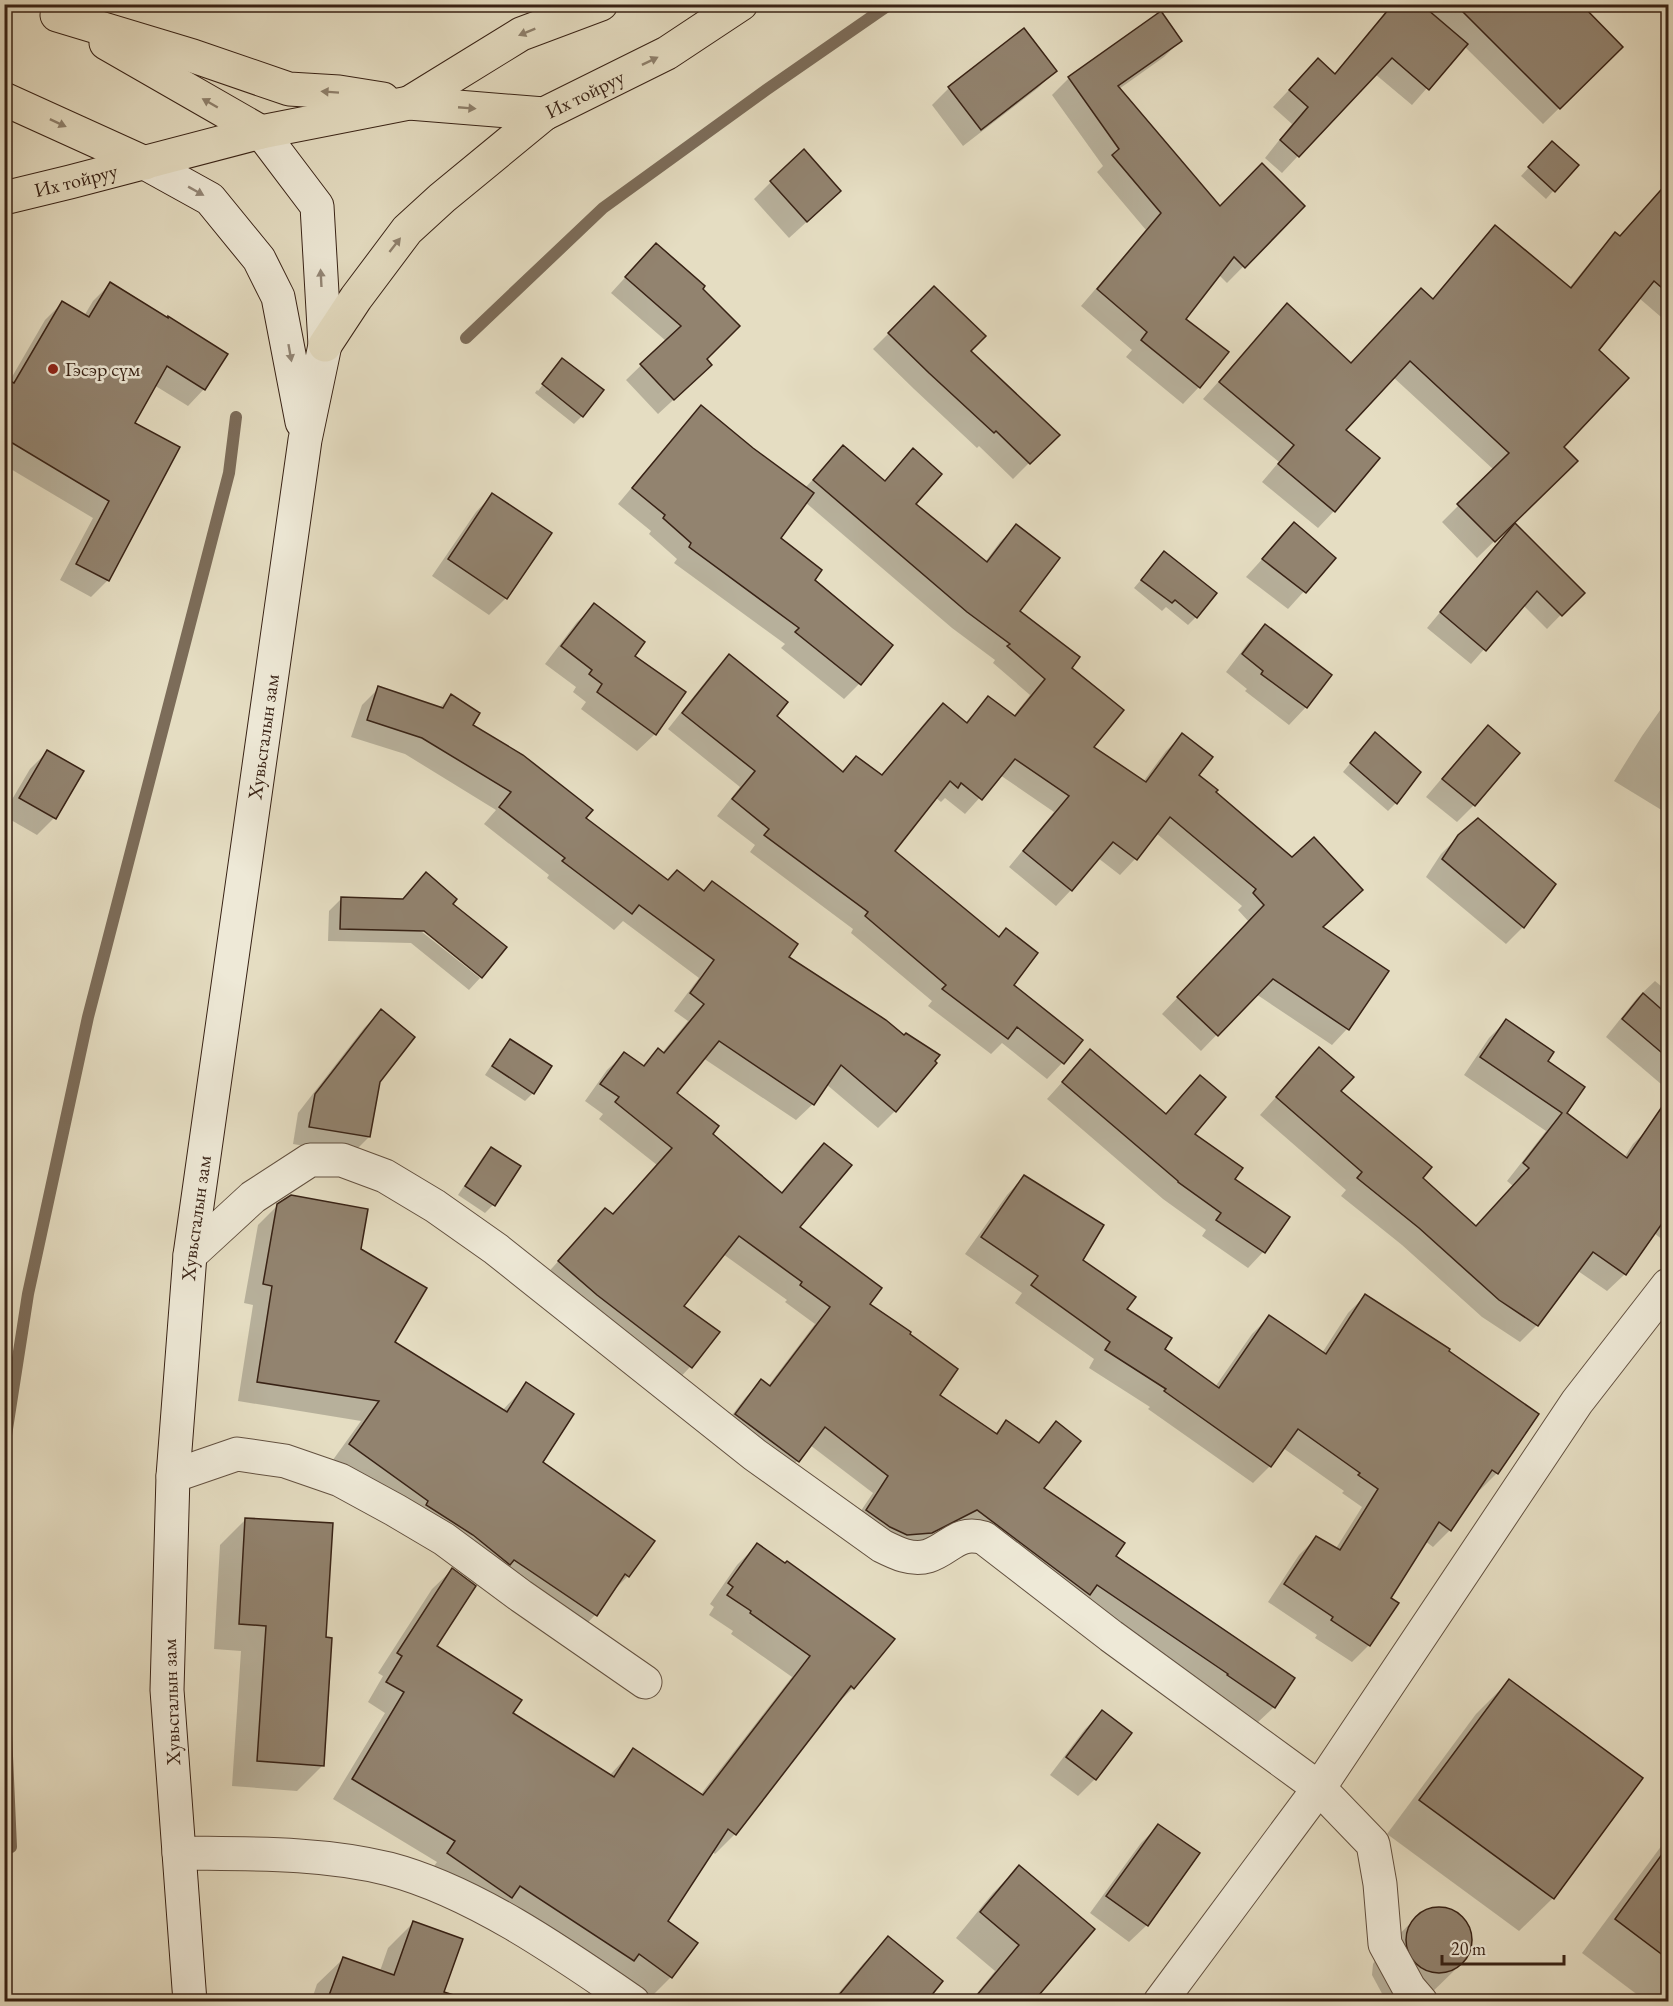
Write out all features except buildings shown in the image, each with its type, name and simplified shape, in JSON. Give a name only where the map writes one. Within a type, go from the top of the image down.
[{"type":"main road","name":"Их тойруу","points":[[409,103],[521,34],[602,4]]},
{"type":"main road","name":"Их тойруу","points":[[4,198],[261,132],[409,103],[544,114],[667,53],[741,4]]},
{"type":"main road","points":[[48,10],[290,89],[339,92],[409,103]]},
{"type":"main road","points":[[48,10],[261,132]]},
{"type":"main road","points":[[4,99],[145,163]]},
{"type":"main road","points":[[325,345],[356,298],[407,230],[442,198],[544,114]]},
{"type":"street","points":[[261,132],[317,206],[325,345],[305,440]]},
{"type":"street","points":[[145,163],[210,199],[259,259],[278,297],[305,440]]},
{"type":"street","name":"Хувьсгалын зам","points":[[190,2001],[167,1690],[173,1476],[190,1255],[305,440]]},
{"type":"street","points":[[190,1255],[253,1197],[310,1160],[342,1160],[385,1176],[435,1206],[496,1249],[755,1455],[882,1546],[904,1556],[922,1557],[934,1553],[961,1537],[975,1535],[984,1538],[1111,1636],[1319,1788],[1373,1844],[1380,1884],[1385,1944],[1408,1988],[1421,2001]]},
{"type":"street","points":[[1160,2001],[1319,1788],[1577,1402],[1668,1285]]},
{"type":"street","points":[[173,1476],[237,1454],[285,1461],[340,1480],[444,1539],[521,1596],[645,1682]]},
{"type":"street","points":[[179,1853],[317,1858],[389,1869],[449,1890],[481,1907],[544,1943],[633,2001]]},
{"type":"waterway","points":[[466,338],[603,208],[890,4]]},
{"type":"waterway","points":[[4,1448],[28,1294],[88,1017],[229,473],[236,417]]},
{"type":"waterway","points":[[4,1688],[11,1847]]},
{"type":"place","name":"Гэсэр сүм","points":[[53,369]]}]
